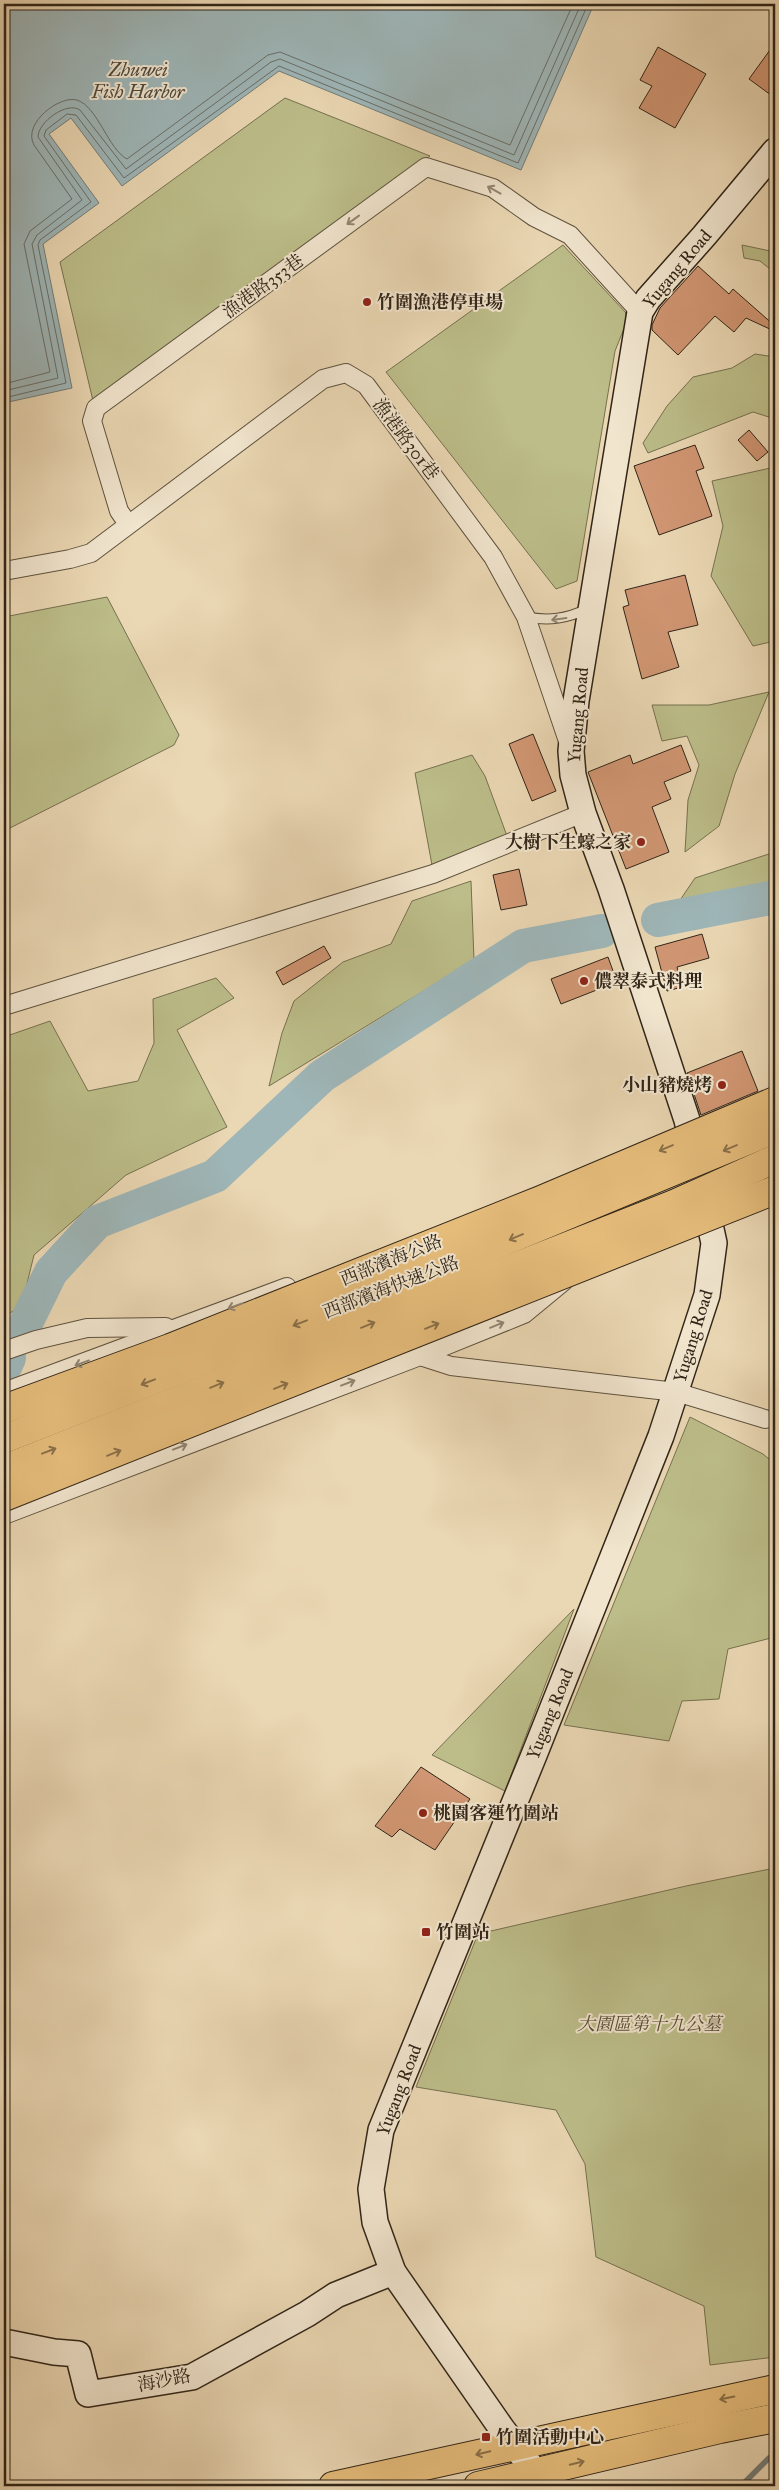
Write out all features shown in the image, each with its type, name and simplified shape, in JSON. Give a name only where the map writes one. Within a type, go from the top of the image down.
[{"type":"main road","name":"西部濱海公路","points":[[4,1409],[170,1348],[531,1204],[775,1101]]},
{"type":"main road","name":"西部濱海快速公路","points":[[4,1439],[467,1257],[775,1129]]},
{"type":"main road","name":"西部濱海快速公路","points":[[4,1469],[674,1204],[775,1159]]},
{"type":"main road","points":[[4,1497],[775,1190]]},
{"type":"main road","points":[[334,2486],[775,2389]]},
{"type":"main road","points":[[478,2486],[541,2480],[720,2429],[775,2418]]},
{"type":"street","name":"Yugang Road","points":[[541,2480],[428,2325],[393,2272],[375,2222],[371,2189],[381,2130],[534,1755],[676,1392],[707,1295],[714,1243],[695,1155],[681,1102],[611,889],[583,813],[572,775],[571,751],[576,701],[640,312],[648,299],[775,151]]},
{"type":"street","name":"漁港路353巷","points":[[128,524],[119,511],[92,421],[96,408],[426,167],[493,188],[534,217],[570,235],[640,312]]},
{"type":"street","name":"漁港路301巷","points":[[128,524],[323,379],[346,373],[366,386],[493,557],[526,617],[571,751]]},
{"type":"street","points":[[4,571],[70,559],[91,553],[128,524]]},
{"type":"street","points":[[4,1006],[433,874],[583,813]]},
{"type":"street","points":[[4,1392],[449,1228],[581,1204],[695,1155]]},
{"type":"street","points":[[4,1515],[420,1356],[524,1314],[603,1248],[706,1204]]},
{"type":"street","points":[[4,1351],[36,1340],[87,1328],[180,1327]]},
{"type":"street","points":[[420,1356],[451,1366],[676,1392],[765,1419]]},
{"type":"street","name":"海沙路","points":[[4,2342],[54,2352],[78,2354],[88,2394],[192,2377],[307,2314],[336,2295],[393,2272]]},
{"type":"lane","points":[[526,617],[546,620],[570,617],[591,607]]},
{"type":"green space","points":[[285,98],[430,156],[94,405],[60,262]]},
{"type":"green space","points":[[563,245],[626,313],[625,326],[615,351],[577,581],[556,589],[386,372]]},
{"type":"green space","points":[[742,245],[775,252],[775,273],[760,261],[744,258]]},
{"type":"green space","points":[[755,354],[775,357],[775,419],[753,412],[648,453],[643,443],[667,406],[693,377],[732,368]]},
{"type":"green space","points":[[775,467],[775,641],[753,646],[711,576],[723,526],[712,481]]},
{"type":"green space","points":[[107,597],[179,735],[174,745],[4,831],[4,617]]},
{"type":"green space","points":[[769,692],[735,774],[719,826],[685,852],[688,800],[699,765],[687,736],[662,741],[652,705],[709,705]]},
{"type":"green space","points":[[472,755],[485,776],[507,836],[432,865],[415,773]]},
{"type":"green space","points":[[775,852],[775,888],[676,906],[695,878]]},
{"type":"green space","points":[[471,881],[474,960],[269,1086],[282,1033],[294,1001],[343,962],[391,944],[412,901]]},
{"type":"green space","points":[[216,978],[234,998],[177,1030],[227,1127],[126,1175],[34,1255],[22,1304],[4,1318],[4,1037],[50,1021],[88,1091],[138,1081],[154,1043],[153,999]]},
{"type":"green space","points":[[690,1417],[763,1454],[775,1464],[775,1637],[728,1649],[719,1699],[682,1701],[669,1741],[564,1725]]},
{"type":"green space","points":[[574,1609],[505,1791],[432,1755]]},
{"type":"green space","name":"大園區第十九公墓","points":[[775,1868],[775,2357],[710,2365],[704,2306],[596,2257],[585,2164],[556,2110],[416,2087],[478,1934],[686,1886]]},
{"type":"water","name":"Zhuwei Fish Harbor","points":[[5,4],[594,4],[521,170],[279,71],[122,186],[71,118],[49,134],[99,203],[43,244],[72,388],[4,403]]},
{"type":"building","points":[[775,43],[775,98],[749,79]]},
{"type":"building","points":[[658,47],[706,74],[675,128],[639,108],[652,86],[640,80]]},
{"type":"building","points":[[698,266],[729,294],[733,289],[775,326],[774,331],[746,318],[734,332],[715,316],[678,355],[652,330],[652,325],[660,308]]},
{"type":"building","points":[[749,430],[768,452],[757,461],[738,440]]},
{"type":"building","points":[[695,445],[704,468],[696,471],[712,516],[659,535],[634,466]]},
{"type":"building","points":[[685,575],[698,625],[668,632],[679,667],[642,679],[623,607],[629,605],[625,590]]},
{"type":"building","points":[[533,734],[556,791],[532,801],[509,744]]},
{"type":"building","points":[[681,745],[691,771],[664,782],[671,799],[652,807],[669,852],[626,869],[588,772],[630,755],[633,764]]},
{"type":"building","points":[[519,869],[527,905],[501,910],[493,875]]},
{"type":"building","points":[[702,934],[709,958],[677,967],[682,987],[667,991],[655,947]]},
{"type":"building","points":[[324,946],[331,958],[283,985],[276,972]]},
{"type":"building","name":"儂翠泰式料理","points":[[608,957],[617,982],[561,1004],[551,979]]},
{"type":"building","name":"小山豬燒烤","points":[[742,1051],[758,1091],[701,1115],[687,1073]]},
{"type":"building","name":"桃園客運竹圍站","points":[[421,1767],[470,1799],[435,1850],[400,1829],[392,1837],[375,1826]]},
{"type":"waterway","points":[[658,920],[775,897]]},
{"type":"waterway","points":[[23,1329],[51,1272],[97,1222],[215,1176],[322,1076],[523,946],[602,931]]},
{"type":"waterway","points":[[4,1369],[9,1358]]},
{"type":"waterway","points":[[741,2486],[769,2458]]},
{"type":"place","name":"竹圍漁港停車場","points":[[367,302]]},
{"type":"place","name":"大樹下生蠔之家","points":[[641,842]]},
{"type":"place","name":"儂翠泰式料理","points":[[584,981]]},
{"type":"place","name":"小山豬燒烤","points":[[722,1085]]},
{"type":"place","name":"桃園客運竹圍站","points":[[423,1813]]},
{"type":"place","name":"竹圍站","points":[[426,1932]]},
{"type":"place","name":"竹圍活動中心","points":[[486,2437]]}]
